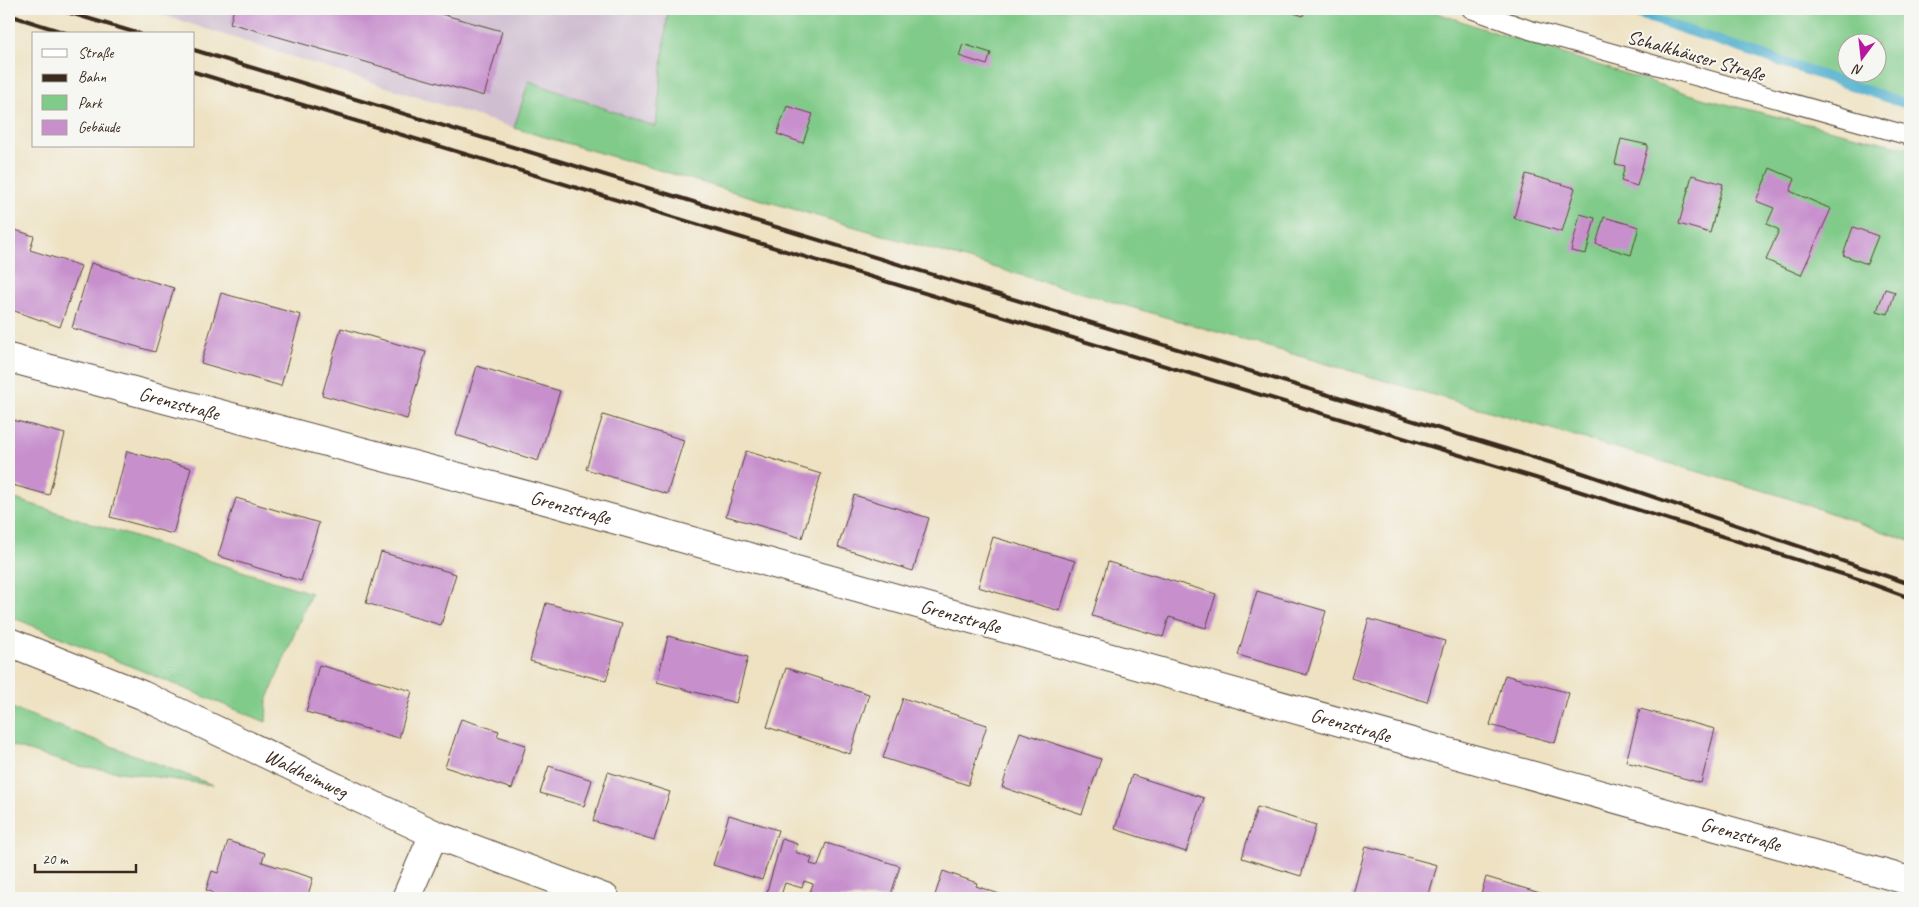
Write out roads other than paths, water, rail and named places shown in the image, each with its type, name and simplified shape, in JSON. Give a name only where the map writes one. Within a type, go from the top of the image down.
[{"type":"street","name":"Grenzstraße","points":[[9,358],[555,503],[1910,880]]},
{"type":"street","name":"Waldheimweg","points":[[9,642],[142,695],[434,834],[605,898]]},
{"type":"street","points":[[406,898],[434,834]]},
{"type":"lane","name":"Schalkhäuser Straße","points":[[1471,9],[1530,30],[1910,136]]},
{"type":"waterway","points":[[1624,9],[1910,105]]},
{"type":"railway","points":[[57,9],[133,32]]},
{"type":"railway","points":[[9,15],[63,32]]},
{"type":"railway","points":[[195,50],[1565,467],[1910,584]]},
{"type":"railway","points":[[195,72],[1562,486],[1858,579],[1910,598]]}]
